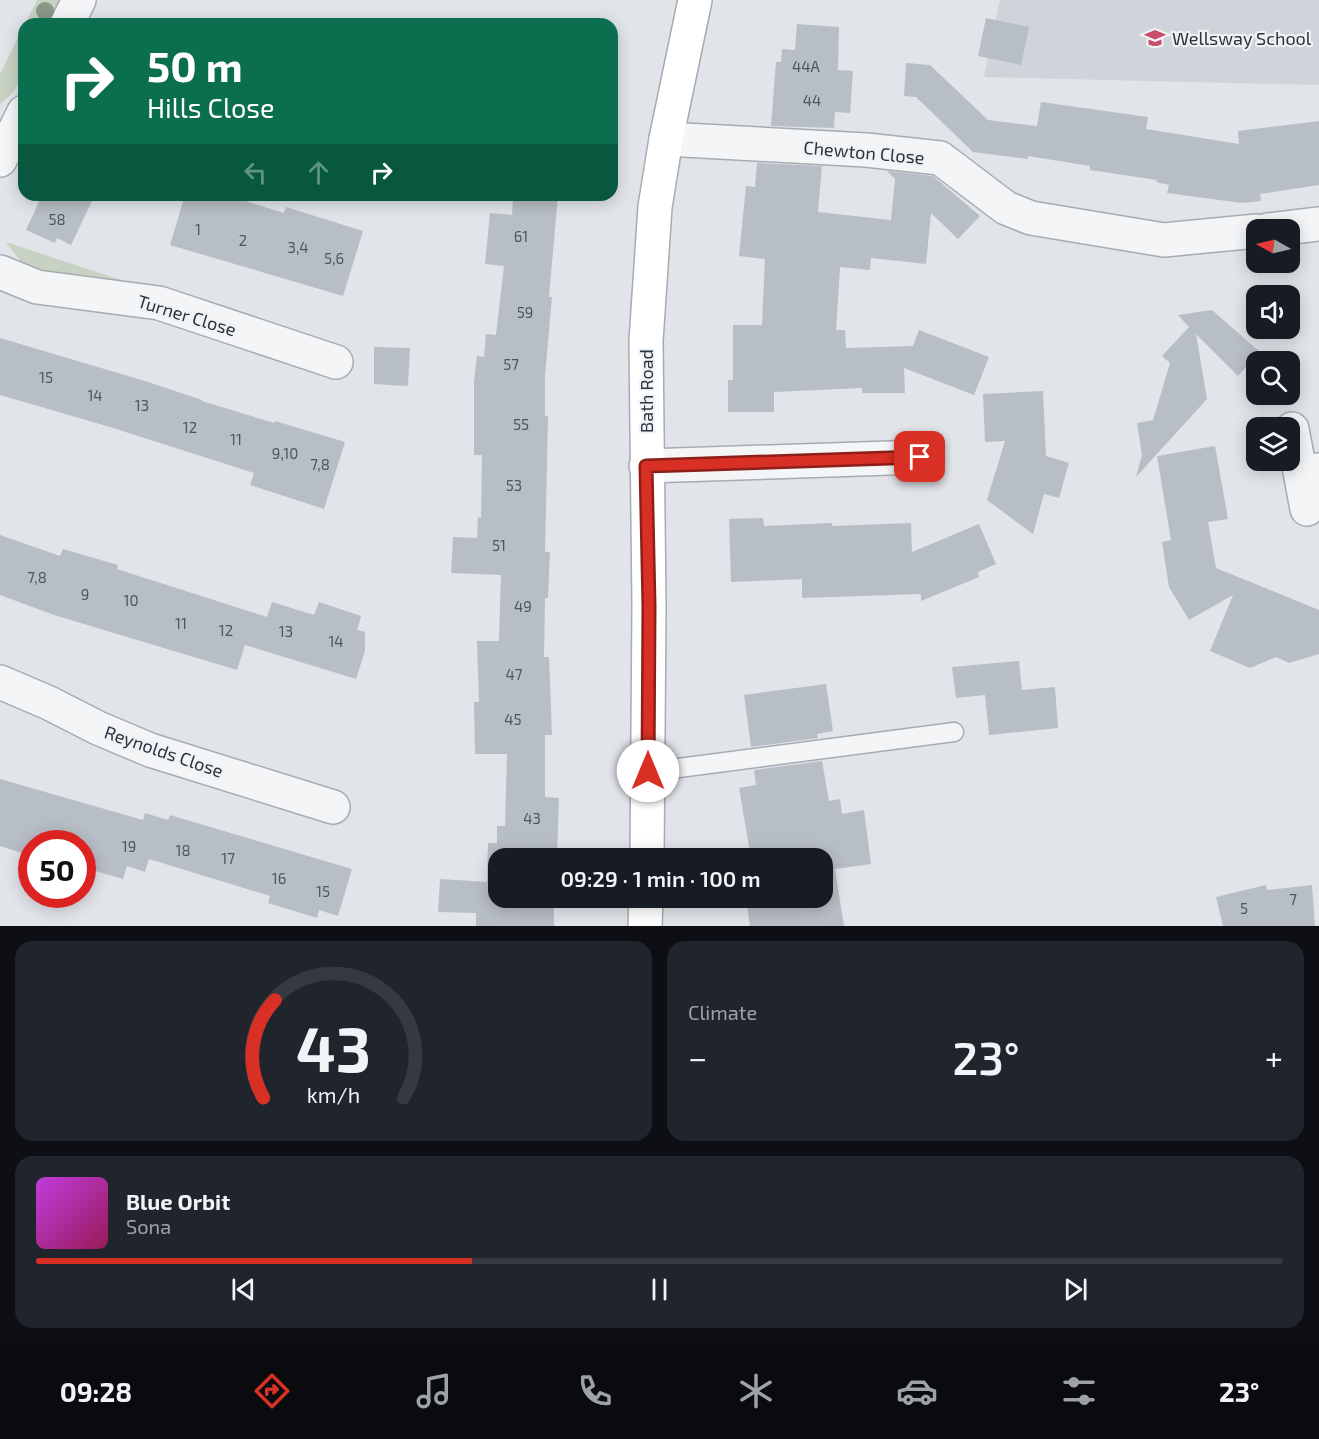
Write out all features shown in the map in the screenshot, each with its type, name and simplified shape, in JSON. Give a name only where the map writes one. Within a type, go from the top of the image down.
[{"type":"main road","name":"Bath Road","points":[[647,848],[649,606],[646,340],[655,207],[666,139],[695,0]]},
{"type":"main road","points":[[645,926],[646,908]]},
{"type":"street","points":[[70,18],[79,0]]},
{"type":"street","points":[[2,152],[18,123]]},
{"type":"street","name":"Chewton Close","points":[[666,139],[866,150],[940,158],[1006,208],[1031,218],[1164,240],[1246,232]]},
{"type":"street","points":[[1300,226],[1319,224]]},
{"type":"street","name":"Turner Close","points":[[0,272],[37,287],[159,303],[336,362]]},
{"type":"street","points":[[1300,448],[1310,471],[1307,509]]},
{"type":"street","points":[[646,466],[920,457]]},
{"type":"street","name":"Reynolds Close","points":[[0,682],[150,750],[333,807]]},
{"type":"lane","points":[[648,771],[954,732]]},
{"type":"shaded area","name":"Wellsway School","points":[[1000,0],[1319,0],[1319,85],[984,77]]},
{"type":"green space","points":[[37,0],[61,0],[52,18],[28,18]]},
{"type":"green space","points":[[18,38],[18,85],[0,104],[0,74]]},
{"type":"green space","points":[[6,242],[136,285],[51,275],[38,271],[25,265]]},
{"type":"building","points":[[986,18],[1029,27],[1021,65],[978,56]]},
{"type":"building","points":[[797,24],[839,27],[838,70],[853,71],[850,113],[835,112],[834,128],[771,126],[776,62],[781,62],[782,49],[795,50]]},
{"type":"building","points":[[906,63],[930,65],[988,120],[1037,126],[1041,102],[1148,117],[1146,129],[1239,144],[1238,131],[1319,121],[1319,185],[1260,194],[1261,201],[1242,203],[1167,193],[1169,185],[1156,182],[1157,180],[1090,170],[1090,166],[1028,156],[1028,159],[973,152],[916,97],[904,96]]},
{"type":"building","points":[[757,163],[822,166],[818,212],[891,220],[895,179],[887,171],[933,176],[980,216],[958,239],[931,213],[926,264],[871,258],[870,270],[840,267],[836,330],[845,330],[846,348],[913,346],[919,330],[989,357],[974,395],[904,368],[905,393],[862,393],[862,388],[774,392],[774,412],[728,412],[728,380],[733,380],[733,325],[762,325],[765,259],[739,256],[746,186],[755,187]]},
{"type":"building","points":[[39,201],[92,201],[71,245],[57,238],[55,243],[26,230]]},
{"type":"building","points":[[183,201],[245,201],[284,213],[286,207],[363,231],[343,296],[170,245]]},
{"type":"building","points":[[513,201],[557,201],[545,376],[545,416],[548,416],[545,552],[550,552],[548,598],[545,598],[544,657],[549,657],[552,735],[545,735],[545,797],[559,798],[557,848],[488,848],[488,908],[554,908],[554,926],[476,926],[476,913],[438,912],[440,879],[487,882],[488,843],[497,843],[497,826],[505,826],[507,754],[475,754],[474,702],[479,702],[477,641],[499,641],[501,575],[451,573],[453,537],[477,538],[478,517],[481,518],[482,455],[474,455],[474,382],[477,356],[484,357],[486,334],[496,335],[504,266],[485,264],[490,213],[512,215]]},
{"type":"building","points":[[1212,310],[1259,351],[1246,351],[1246,367],[1238,376],[1196,334],[1207,399],[1136,477],[1142,455],[1137,423],[1153,420],[1170,363],[1162,356],[1189,327],[1178,315]]},
{"type":"building","points":[[0,338],[145,381],[274,423],[275,421],[345,442],[324,509],[250,485],[254,473],[0,395]]},
{"type":"building","points":[[374,347],[410,348],[408,386],[374,384]]},
{"type":"building","points":[[1043,391],[1046,456],[1069,463],[1059,498],[1044,494],[1033,534],[987,500],[1005,441],[985,442],[983,394]]},
{"type":"building","points":[[1215,446],[1228,519],[1208,522],[1216,568],[1319,610],[1319,654],[1289,663],[1276,657],[1250,668],[1210,651],[1233,595],[1189,620],[1169,587],[1162,542],[1171,540],[1157,456]]},
{"type":"building","points":[[763,518],[764,526],[911,523],[912,552],[979,524],[996,564],[978,572],[979,577],[921,601],[921,594],[802,598],[802,579],[731,582],[729,519]]},
{"type":"building","points":[[0,535],[60,556],[63,549],[118,565],[117,569],[267,617],[272,602],[314,615],[319,602],[361,616],[357,630],[365,632],[365,651],[356,679],[245,645],[237,670],[54,615],[0,595]]},
{"type":"building","points":[[1019,661],[1022,690],[1055,687],[1058,728],[989,735],[985,695],[956,698],[952,667]]},
{"type":"building","points":[[826,684],[833,731],[817,734],[818,738],[751,747],[744,695]]},
{"type":"building","points":[[822,761],[829,801],[840,799],[842,814],[864,810],[871,864],[835,869],[844,926],[750,926],[747,908],[833,908],[833,848],[749,848],[739,788],[756,785],[754,770]]},
{"type":"building","points":[[0,779],[143,820],[145,813],[168,820],[170,815],[352,869],[338,916],[319,910],[317,918],[268,903],[270,896],[149,859],[145,872],[127,866],[123,879],[96,871],[96,830],[18,830],[18,852],[0,846]]},
{"type":"building","points":[[1266,885],[1267,890],[1312,885],[1315,926],[1223,926],[1216,897]]},
{"type":"place","name":"Wellsway School","points":[[1155,38]]},
{"type":"route","points":[[648,771],[649,606],[646,466],[920,457]]}]
